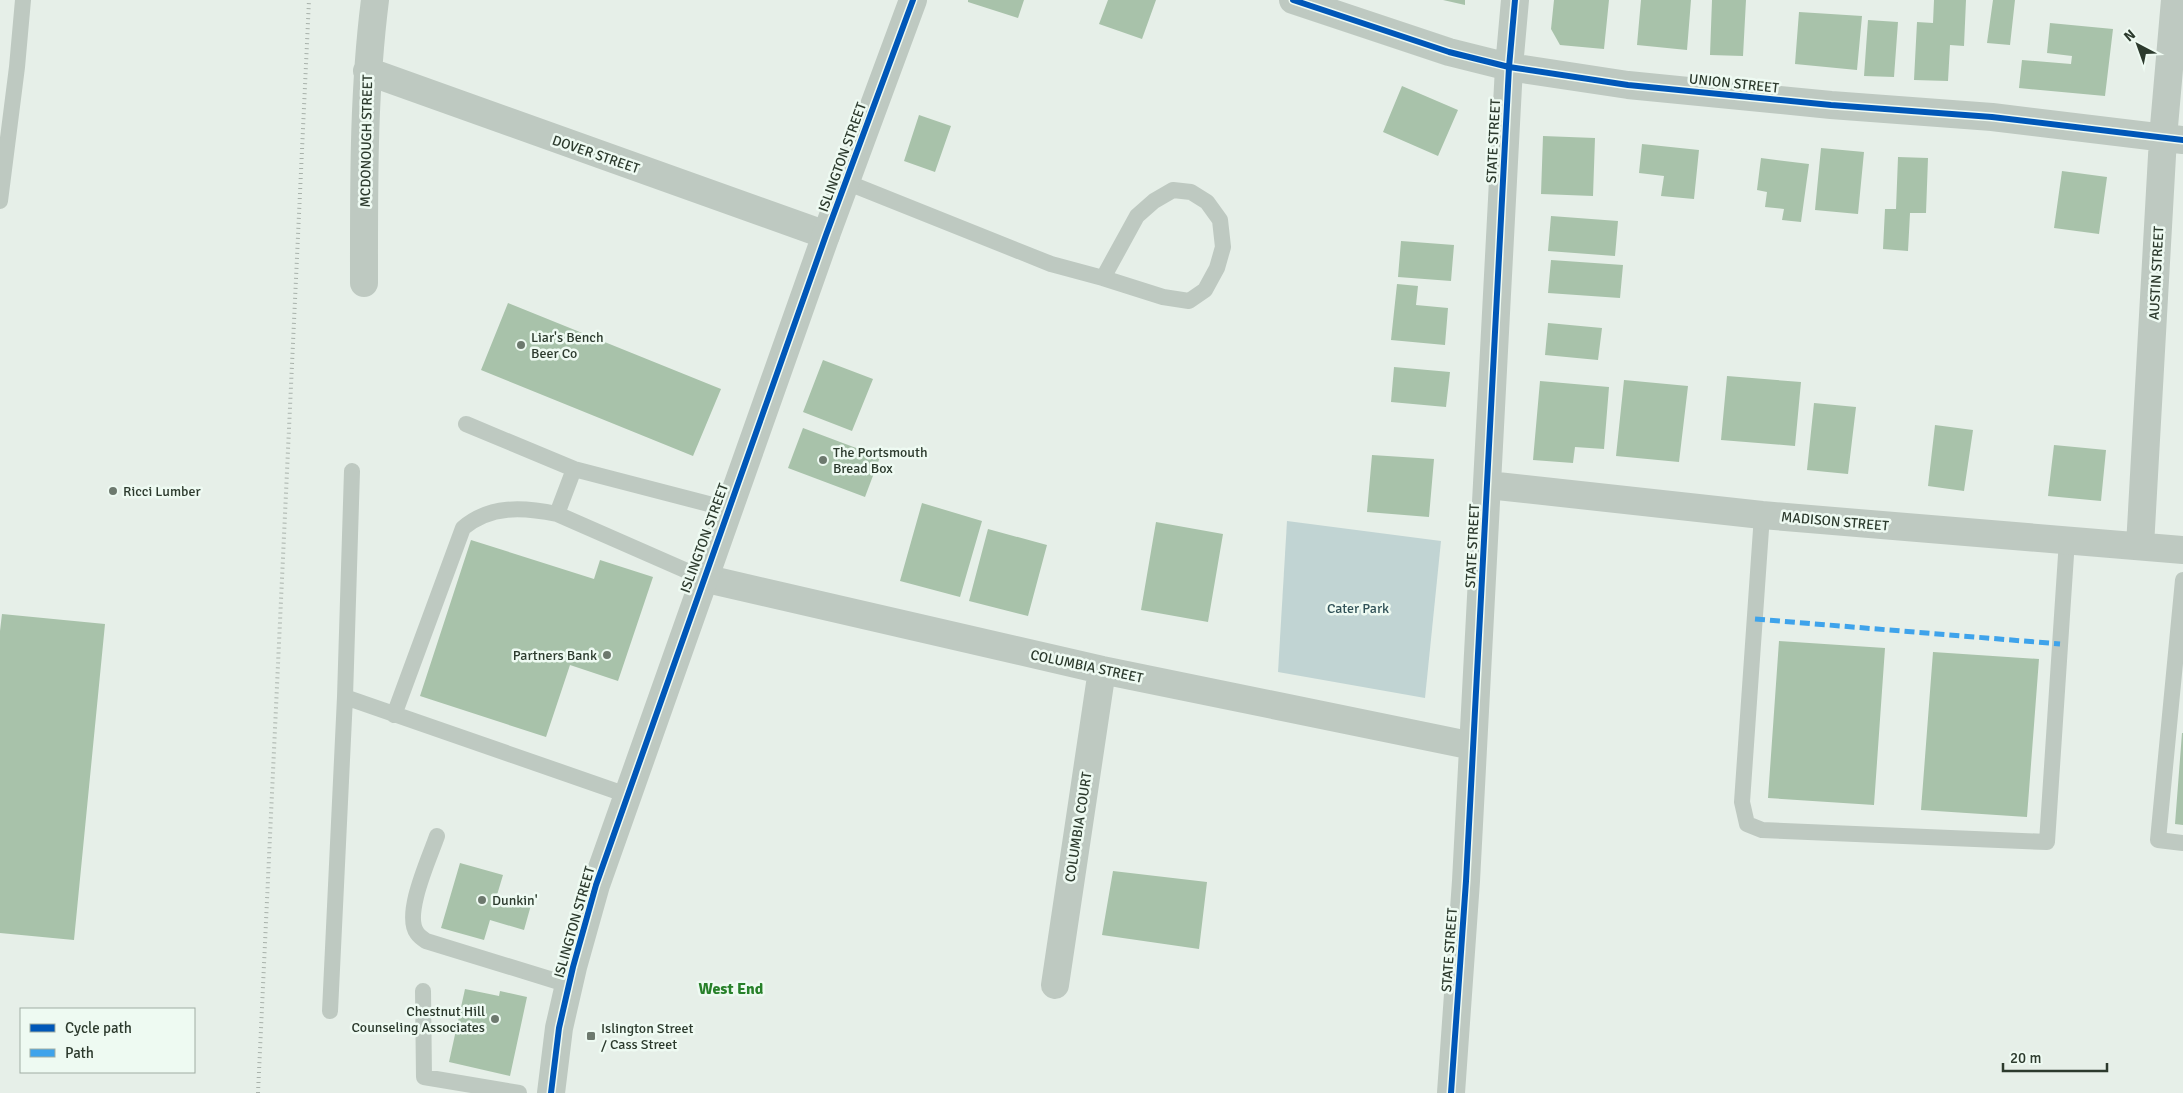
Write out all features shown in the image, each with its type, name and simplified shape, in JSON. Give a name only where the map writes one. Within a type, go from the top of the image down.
[{"type":"street","name":"MCDONOUGH STREET","points":[[364,283],[364,132],[367,71],[375,0]]},
{"type":"street","name":"ISLINGTON STREET","points":[[551,1093],[559,1028],[596,885],[728,508],[913,0]]},
{"type":"street","name":"UNION STREET","points":[[1293,0],[1449,52],[1509,67],[1628,85],[1832,105],[1992,117],[2173,139]]},
{"type":"street","name":"STATE STREET","points":[[1451,1093],[1473,746],[1514,0]]},
{"type":"street","name":"AUSTIN STREET","points":[[2140,546],[2173,139],[2175,0]]},
{"type":"street","name":"DOVER STREET","points":[[367,71],[826,235]]},
{"type":"street","name":"MADISON STREET","points":[[1488,485],[1762,515],[2183,550]]},
{"type":"street","name":"COLUMBIA STREET","points":[[704,578],[1102,670],[1473,746]]},
{"type":"street","name":"COLUMBIA COURT","points":[[1055,985],[1102,670]]},
{"type":"lane","points":[[0,201],[18,67],[23,0]]},
{"type":"lane","points":[[846,182],[1051,264],[1163,297],[1188,301],[1205,290],[1217,268],[1223,247],[1220,220],[1207,202],[1191,192],[1173,190],[1154,201],[1137,216],[1103,278]]},
{"type":"lane","points":[[466,424],[574,470],[728,508]]},
{"type":"lane","points":[[557,514],[574,470]]},
{"type":"lane","points":[[330,1011],[345,697],[352,471]]},
{"type":"lane","points":[[394,715],[463,528],[474,519],[490,512],[533,509],[557,514],[704,578]]},
{"type":"lane","points":[[1762,515],[1742,802],[1747,824],[1762,830],[2047,842],[2066,540]]},
{"type":"lane","points":[[2183,580],[2158,840],[2183,842]]},
{"type":"lane","points":[[345,697],[627,795]]},
{"type":"lane","points":[[437,836],[412,917],[416,933],[426,941],[569,985]]},
{"type":"lane","points":[[423,992],[424,1077],[519,1093]]},
{"type":"green space","name":"Cater Park","points":[[1287,521],[1441,541],[1425,698],[1278,672]]},
{"type":"building","points":[[968,0],[1024,0],[1018,18],[968,2]]},
{"type":"building","points":[[1108,0],[1156,0],[1142,39],[1099,24]]},
{"type":"building","points":[[1443,0],[1465,0],[1465,5]]},
{"type":"building","points":[[1554,0],[1609,0],[1604,49],[1560,45],[1551,29]]},
{"type":"building","points":[[1641,0],[1691,0],[1687,50],[1637,45]]},
{"type":"building","points":[[1712,0],[1746,0],[1743,56],[1710,55]]},
{"type":"building","points":[[1934,0],[1966,0],[1964,46],[1950,45],[1948,81],[1914,80],[1917,22],[1933,23]]},
{"type":"building","points":[[1993,0],[2015,0],[2010,45],[1987,43]]},
{"type":"building","points":[[1799,12],[1862,16],[1857,70],[1795,64]]},
{"type":"building","points":[[1868,20],[1898,22],[1894,77],[1864,76]]},
{"type":"building","points":[[2050,23],[2113,29],[2105,96],[2019,88],[2022,60],[2071,64],[2072,56],[2047,53]]},
{"type":"building","points":[[1402,86],[1458,110],[1438,156],[1383,132]]},
{"type":"building","points":[[919,115],[951,126],[935,172],[904,161]]},
{"type":"building","points":[[1543,136],[1595,138],[1593,196],[1541,194]]},
{"type":"building","points":[[1642,144],[1699,150],[1694,199],[1661,196],[1664,176],[1639,173]]},
{"type":"building","points":[[1821,148],[1864,152],[1858,214],[1815,210]]},
{"type":"building","points":[[1898,157],[1928,158],[1926,213],[1910,213],[1908,251],[1883,249],[1885,209],[1896,209]]},
{"type":"building","points":[[1761,158],[1809,164],[1801,222],[1782,220],[1784,209],[1765,207],[1767,192],[1757,190]]},
{"type":"building","points":[[2062,171],[2107,177],[2099,234],[2054,228]]},
{"type":"building","points":[[1551,216],[1618,221],[1615,256],[1548,251]]},
{"type":"building","points":[[1401,241],[1454,245],[1451,281],[1398,277]]},
{"type":"building","points":[[1551,260],[1623,265],[1620,298],[1548,293]]},
{"type":"building","points":[[1397,284],[1418,286],[1416,305],[1448,308],[1445,345],[1391,340]]},
{"type":"building","points":[[508,303],[721,389],[693,456],[481,370]]},
{"type":"building","points":[[1548,323],[1602,328],[1598,360],[1545,355]]},
{"type":"building","points":[[823,360],[873,379],[852,431],[803,412]]},
{"type":"building","points":[[1394,367],[1450,372],[1446,407],[1391,402]]},
{"type":"building","points":[[1727,376],[1801,382],[1795,446],[1721,440]]},
{"type":"building","points":[[1624,380],[1688,386],[1679,462],[1616,456]]},
{"type":"building","points":[[1540,381],[1609,387],[1604,449],[1575,447],[1573,463],[1533,460]]},
{"type":"building","points":[[1814,403],[1856,407],[1848,474],[1807,470]]},
{"type":"building","points":[[1935,425],[1973,430],[1964,491],[1928,486]]},
{"type":"building","points":[[803,428],[880,457],[865,497],[788,468]]},
{"type":"building","points":[[2054,445],[2106,450],[2101,501],[2048,496]]},
{"type":"building","points":[[1372,455],[1434,459],[1429,517],[1367,512]]},
{"type":"building","points":[[922,503],[982,521],[960,597],[900,581]]},
{"type":"building","points":[[1156,522],[1223,534],[1208,622],[1141,610]]},
{"type":"building","points":[[988,529],[1047,545],[1028,616],[969,601]]},
{"type":"building","points":[[471,540],[594,579],[600,560],[653,577],[618,681],[570,665],[546,737],[420,696]]},
{"type":"building","points":[[2,614],[105,624],[74,940],[0,933],[0,631]]},
{"type":"building","points":[[1779,641],[1885,648],[1874,805],[1768,798]]},
{"type":"building","points":[[1933,652],[2039,659],[2027,817],[1921,810]]},
{"type":"building","points":[[2183,733],[2183,825],[2175,824]]},
{"type":"building","name":"Dunkin'","points":[[460,863],[503,875],[497,895],[531,905],[524,930],[490,920],[484,940],[441,928]]},
{"type":"building","points":[[1113,871],[1207,882],[1199,949],[1102,935]]},
{"type":"building","points":[[465,989],[499,996],[500,991],[527,997],[510,1076],[449,1062]]},
{"type":"railway","points":[[258,1093],[309,0]]},
{"type":"marked path","points":[[1755,619],[2060,644]]},
{"type":"cycle path","points":[[551,1093],[559,1028],[573,967],[596,885],[826,235],[913,0]]},
{"type":"cycle path","points":[[1293,0],[1449,52],[1509,67],[1628,85],[1831,105],[1992,117],[2183,140]]},
{"type":"cycle path","points":[[1451,1093],[1466,881],[1509,67],[1515,0]]},
{"type":"place","name":"Liar's Bench Beer Co","points":[[521,345]]},
{"type":"place","name":"The Portsmouth Bread Box","points":[[823,460]]},
{"type":"place","name":"Ricci Lumber","points":[[113,491]]},
{"type":"place","name":"Partners Bank","points":[[607,655]]},
{"type":"place","name":"Dunkin'","points":[[482,900]]},
{"type":"place","name":"Chestnut Hill Counseling Associates","points":[[495,1019]]},
{"type":"place","name":"Islington Street / Cass Street","points":[[591,1036]]},
{"type":"district","name":"West End","points":[[731,988]]}]
